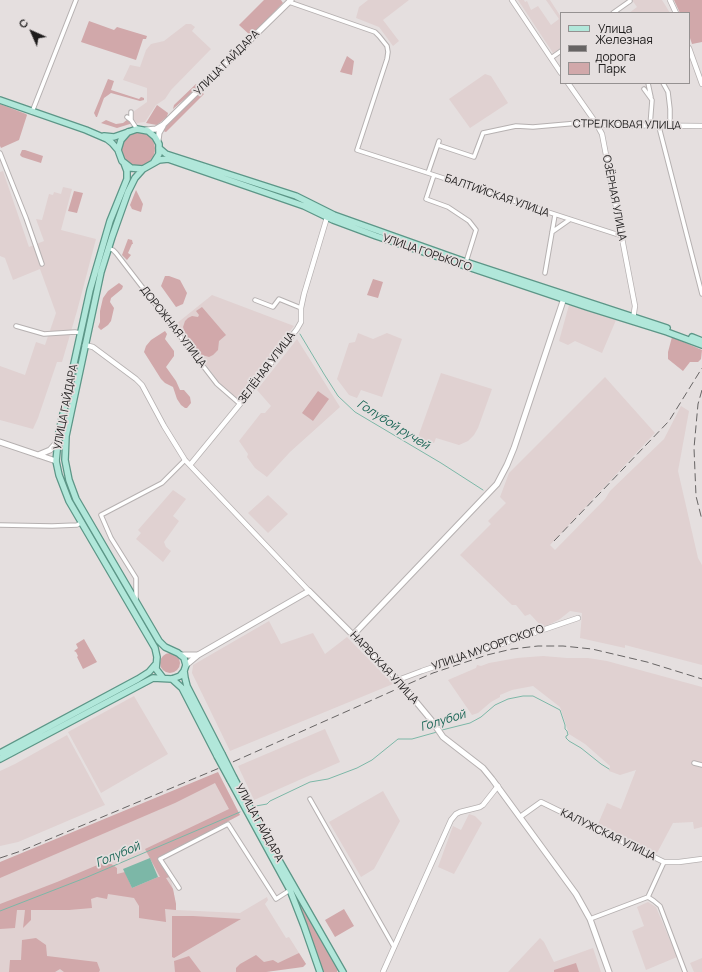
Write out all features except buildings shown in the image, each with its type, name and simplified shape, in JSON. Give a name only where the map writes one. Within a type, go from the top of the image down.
[{"type":"main road","name":"УЛИЦА ГАЙДАРА","points":[[146,130],[156,129],[163,125],[290,1]]},
{"type":"main road","points":[[0,100],[96,134],[109,140],[118,150]]},
{"type":"main road","name":"УЛИЦА ГАЙДАРА","points":[[158,141],[159,133],[163,125]]},
{"type":"main road","points":[[96,134],[114,137],[138,129],[146,130],[154,135],[158,141],[158,157],[154,162]]},
{"type":"main road","points":[[128,132],[120,140],[118,150],[119,156],[124,163],[131,168],[143,169]]},
{"type":"main road","name":"УЛИЦА ГОРЬКОГО","points":[[159,148],[166,154],[296,196],[328,214],[376,236],[633,319],[702,344]]},
{"type":"main road","name":"УЛИЦА ГОРЬКОГО","points":[[143,169],[164,158],[172,160],[565,297]]},
{"type":"main road","name":"УЛИЦА ГАЙДАРА","points":[[124,163],[127,171],[127,179],[104,242],[90,290],[58,440],[56,461],[66,494],[152,641],[157,657]]},
{"type":"main road","name":"УЛИЦА ГАЙДАРА","points":[[143,169],[133,181],[108,248],[101,272],[64,445],[69,480],[76,499],[159,641],[165,647],[181,655],[186,662],[185,668],[187,686],[232,779],[290,890],[320,972]]},
{"type":"main road","points":[[353,635],[497,484],[508,465],[565,297]]},
{"type":"main road","points":[[38,455],[50,450],[58,440]]},
{"type":"main road","points":[[0,442],[56,461],[65,460]]},
{"type":"main road","points":[[0,753],[11,750],[153,678],[172,680],[180,676],[185,668],[198,655],[309,591]]},
{"type":"main road","name":"НАРВСКАЯ УЛИЦА","points":[[309,591],[398,680],[441,734],[452,745],[483,768],[498,786],[572,887],[590,919],[609,972]]},
{"type":"main road","points":[[0,759],[11,750],[149,672],[155,665],[157,657],[161,653],[171,650]]},
{"type":"main road","points":[[181,655],[198,655]]},
{"type":"main road","points":[[155,665],[156,669],[163,678]]},
{"type":"main road","name":"УЛИЦА ГАЙДАРА","points":[[172,680],[182,688],[220,755]]},
{"type":"main road","name":"УЛИЦА ГАЙДАРА","points":[[232,779],[343,972]]},
{"type":"street","points":[[32,112],[76,0]]},
{"type":"street","points":[[512,0],[560,72]]},
{"type":"street","points":[[670,0],[676,12]]},
{"type":"street","name":"БАЛТИЙСКАЯ УЛИЦА","points":[[290,1],[374,32],[387,46],[387,59],[357,150],[622,236]]},
{"type":"street","points":[[614,12],[630,1]]},
{"type":"street","points":[[690,51],[702,84]]},
{"type":"street","points":[[551,58],[560,52]]},
{"type":"street","name":"ОЗЁРНАЯ УЛИЦА","points":[[569,84],[602,134],[635,306],[633,319]]},
{"type":"street","points":[[648,84],[652,100],[650,126]]},
{"type":"street","points":[[664,84],[668,92],[670,127]]},
{"type":"street","points":[[644,89],[652,100]]},
{"type":"street","points":[[131,112],[131,120]]},
{"type":"street","points":[[127,117],[138,129]]},
{"type":"street","name":"СТРЕЛКОВАЯ УЛИЦА","points":[[428,173],[438,143],[474,157],[483,133],[516,126],[533,127],[590,122],[603,126],[702,126]]},
{"type":"street","points":[[659,127],[702,294]]},
{"type":"street","points":[[0,153],[26,218],[42,264]]},
{"type":"street","points":[[434,175],[426,199],[448,206],[469,221],[476,230],[466,262]]},
{"type":"street","name":"ЗЕЛЁНАЯ УЛИЦА","points":[[190,465],[240,404],[301,322],[301,308],[328,214]]},
{"type":"street","points":[[545,273],[555,215]]},
{"type":"street","points":[[552,232],[569,220]]},
{"type":"street","name":"ДОРОЖНАЯ УЛИЦА","points":[[108,248],[116,253],[217,384],[240,404]]},
{"type":"street","points":[[255,300],[272,307],[279,299],[301,308]]},
{"type":"street","points":[[16,326],[44,334],[81,333]]},
{"type":"street","name":"НАРВСКАЯ УЛИЦА","points":[[85,344],[93,347],[142,385],[164,426],[190,465],[309,591]]},
{"type":"street","points":[[137,604],[135,589],[136,578],[112,538],[101,515],[162,483],[186,460]]},
{"type":"street","points":[[0,525],[52,526],[77,525],[82,522]]},
{"type":"street","name":"УЛИЦА МУСОРГСКОГО","points":[[398,680],[422,670],[578,618]]},
{"type":"street","points":[[694,764],[702,765]]},
{"type":"street","points":[[383,972],[451,820],[456,814],[480,807],[487,801],[498,786]]},
{"type":"street","points":[[310,799],[394,947]]},
{"type":"street","name":"КАЛУЖСКАЯ УЛИЦА","points":[[520,817],[541,802],[664,862],[702,859]]},
{"type":"street","points":[[179,888],[160,859],[228,824],[276,899],[290,890]]},
{"type":"street","points":[[590,919],[648,897],[664,862]]},
{"type":"street","points":[[648,897],[660,906],[685,972]]},
{"type":"shaded area","points":[[368,0],[409,0],[383,20],[399,41],[393,46],[379,27],[356,18],[359,7]]},
{"type":"shaded area","points":[[518,0],[524,0],[525,2],[527,1],[531,10],[538,6],[551,25],[559,19],[546,0],[550,0],[560,15],[560,49],[553,53]]},
{"type":"shaded area","points":[[632,0],[662,0],[669,12],[630,12],[637,7]]},
{"type":"shaded area","points":[[186,24],[191,24],[195,27],[192,31],[211,49],[171,90],[165,99],[156,105],[145,122],[137,123],[133,119],[132,115],[133,112],[147,102],[147,88],[123,80],[130,65],[140,67],[146,50],[151,44],[164,41]]},
{"type":"shaded area","points":[[485,74],[491,76],[508,103],[470,128],[449,99]]},
{"type":"shaded area","points":[[3,171],[29,247],[44,241],[36,219],[42,220],[49,194],[53,195],[54,192],[61,194],[63,187],[72,189],[61,230],[96,239],[62,362],[57,362],[33,429],[0,420],[0,366],[25,375],[36,342],[45,345],[56,313],[40,269],[13,280],[5,258],[0,256],[0,172]]},
{"type":"shaded area","points":[[212,295],[294,326],[238,399],[221,385],[176,324]]},
{"type":"shaded area","points":[[569,305],[616,320],[602,353],[575,341],[568,345],[559,341]]},
{"type":"shaded area","points":[[358,333],[373,339],[387,333],[402,339],[382,397],[361,390],[357,398],[349,395],[337,379],[349,343],[355,342]]},
{"type":"shaded area","points":[[297,339],[340,407],[290,452],[267,477],[255,468],[247,457],[248,454],[239,441],[261,413],[265,413],[271,406],[257,390]]},
{"type":"shaded area","points":[[441,373],[492,389],[474,435],[468,441],[459,445],[436,438],[434,443],[418,437]]},
{"type":"shaded area","points":[[605,377],[655,433],[550,545],[555,550],[605,499],[610,491],[664,439],[681,406],[689,411],[678,471],[698,558],[702,565],[702,665],[625,645],[625,648],[580,638],[582,613],[570,611],[560,619],[543,628],[530,614],[525,616],[516,605],[512,605],[460,555],[491,524],[488,521],[506,503],[500,497],[509,473]]},
{"type":"shaded area","points":[[173,490],[186,499],[173,516],[179,521],[164,542],[166,547],[171,551],[163,562],[136,539],[141,533],[138,530]]},
{"type":"shaded area","points":[[268,495],[288,514],[268,533],[248,513]]},
{"type":"shaded area","points":[[269,621],[281,644],[313,633],[325,654],[347,637],[393,684],[230,751],[192,673],[193,665]]},
{"type":"shaded area","points":[[543,656],[588,658],[607,661],[702,687],[702,827],[694,829],[693,822],[673,823],[657,853],[598,824],[607,803],[621,809],[636,770],[620,775],[609,771],[610,766],[585,744],[569,734],[560,707],[533,686],[512,690],[500,695],[500,697],[491,702],[478,713],[472,715],[448,680],[476,668],[477,665],[481,666],[517,658]]},
{"type":"shaded area","points":[[134,696],[168,754],[101,793],[68,732]]},
{"type":"shaded area","points":[[325,729],[340,762],[254,800],[238,766]]},
{"type":"shaded area","points":[[67,735],[105,805],[18,842],[0,846],[0,771]]},
{"type":"shaded area","points":[[218,774],[233,801],[238,816],[158,858],[171,880],[176,910],[240,913],[267,897],[268,900],[265,904],[286,938],[289,937],[306,964],[266,972],[0,972],[0,869]]},
{"type":"shaded area","points":[[383,791],[400,821],[374,869],[361,877],[329,822]]},
{"type":"shaded area","points":[[469,814],[475,816],[482,823],[454,874],[438,867],[453,826],[461,830]]},
{"type":"shaded area","points":[[150,858],[158,877],[132,888],[123,869]]},
{"type":"shaded area","points":[[648,902],[656,907],[677,957],[646,970],[632,931],[644,926],[637,907]]},
{"type":"shaded area","points":[[540,938],[544,942],[554,962],[593,948],[601,972],[508,972]]},
{"type":"shaded area","points":[[702,958],[702,972],[694,972],[690,963]]},
{"type":"green space","points":[[264,0],[281,0],[283,3],[251,36],[239,25]]},
{"type":"green space","points":[[674,0],[702,0],[702,42],[692,44],[690,38],[690,12],[680,12]]},
{"type":"green space","points":[[89,21],[114,30],[117,27],[147,36],[146,39],[143,39],[136,60],[81,42]]},
{"type":"green space","points":[[347,56],[354,61],[352,75],[340,72]]},
{"type":"green space","points":[[108,79],[114,81],[111,90],[139,99],[141,97],[144,98],[144,100],[140,101],[111,93],[104,98],[96,117],[94,113]]},
{"type":"green space","points":[[196,84],[195,90],[173,109],[174,105]]},
{"type":"green space","points":[[201,92],[204,94],[166,132],[163,131],[166,125]]},
{"type":"green space","points":[[0,104],[27,115],[19,140],[1,148],[0,146]]},
{"type":"green space","points":[[157,105],[168,113],[167,117],[157,125],[146,123]]},
{"type":"green space","points":[[128,119],[133,123],[117,128],[101,123],[106,120],[116,124],[123,123]]},
{"type":"green space","points":[[135,132],[141,132],[150,137],[154,143],[154,155],[150,161],[141,166],[135,166],[126,161],[121,152],[121,146],[126,137]]},
{"type":"green space","points":[[22,150],[43,156],[41,163],[22,157],[20,155]]},
{"type":"green space","points":[[136,190],[143,204],[141,212],[132,209],[130,205]]},
{"type":"green space","points":[[74,191],[83,193],[77,213],[68,211]]},
{"type":"green space","points":[[128,239],[132,240],[133,244],[128,253],[131,255],[127,260],[122,255]]},
{"type":"green space","points":[[165,276],[180,280],[187,293],[183,304],[176,307],[161,286]]},
{"type":"green space","points":[[373,279],[383,282],[378,298],[367,295]]},
{"type":"green space","points":[[119,283],[123,286],[122,289],[111,298],[110,302],[114,308],[111,321],[101,330],[98,327],[103,298],[108,291]]},
{"type":"green space","points":[[202,307],[226,335],[219,341],[218,350],[209,357],[200,353],[185,333],[183,327],[188,318],[192,316],[198,317],[199,315],[196,311]]},
{"type":"green space","points":[[165,331],[167,334],[165,339],[174,351],[174,356],[166,367],[176,381],[180,390],[184,390],[190,397],[191,403],[187,408],[181,405],[177,399],[173,387],[161,379],[144,352],[146,346],[151,340]]},
{"type":"green space","points":[[672,337],[702,350],[701,359],[698,362],[690,362],[683,371],[668,359],[668,352]]},
{"type":"green space","points":[[318,391],[329,399],[313,421],[302,413]]},
{"type":"green space","points":[[84,639],[97,662],[83,669],[76,652],[74,651],[78,648],[76,644]]},
{"type":"green space","points":[[170,653],[177,656],[180,663],[177,670],[170,673],[163,670],[160,663],[163,656]]},
{"type":"green space","points":[[218,772],[240,815],[158,858],[170,877],[166,878],[173,889],[176,904],[176,910],[165,909],[166,922],[139,918],[139,906],[134,898],[108,894],[107,899],[97,897],[91,899],[92,908],[69,910],[31,910],[31,920],[23,928],[25,910],[17,910],[15,928],[0,929],[0,904],[107,861],[117,868],[117,874],[125,872],[132,888],[160,877],[145,849],[229,809],[215,783],[175,803],[0,878],[0,862]]},
{"type":"green space","points":[[300,901],[338,969],[337,972],[323,972],[297,902]]},
{"type":"green space","points":[[344,909],[354,926],[335,937],[325,920]]},
{"type":"green space","points":[[172,916],[241,919],[174,958],[172,957]]},
{"type":"green space","points":[[36,938],[46,945],[47,956],[97,962],[100,970],[99,972],[64,972],[60,969],[55,972],[9,972],[10,960],[21,960],[22,940]]},
{"type":"green space","points":[[299,953],[306,964],[303,967],[266,972],[236,972],[236,968],[240,964],[256,955],[264,962],[273,960],[278,963]]},
{"type":"green space","points":[[189,956],[201,972],[175,972],[174,961]]},
{"type":"green space","points":[[576,963],[579,972],[554,972],[554,970]]},
{"type":"waterway","name":"Голубой ручей","points":[[300,334],[338,396],[355,412],[441,463],[483,490]]},
{"type":"waterway","name":"Голубой","points":[[442,730],[470,723],[481,717],[495,705],[508,699],[533,696],[560,710],[568,735],[566,738],[609,769]]},
{"type":"waterway","name":"Голубой","points":[[256,806],[267,804],[270,801],[310,782],[328,779],[357,768],[372,760],[398,739],[412,739],[437,732]]},
{"type":"waterway","name":"Голубой","points":[[0,911],[85,878],[240,812]]},
{"type":"railway","points":[[554,541],[669,421],[702,368]]},
{"type":"railway","points":[[702,390],[698,404],[694,448],[696,496],[702,520]]},
{"type":"railway","points":[[0,858],[21,851],[217,769],[433,673],[487,655],[512,649],[538,646],[563,646],[592,649],[647,662],[702,679]]}]
